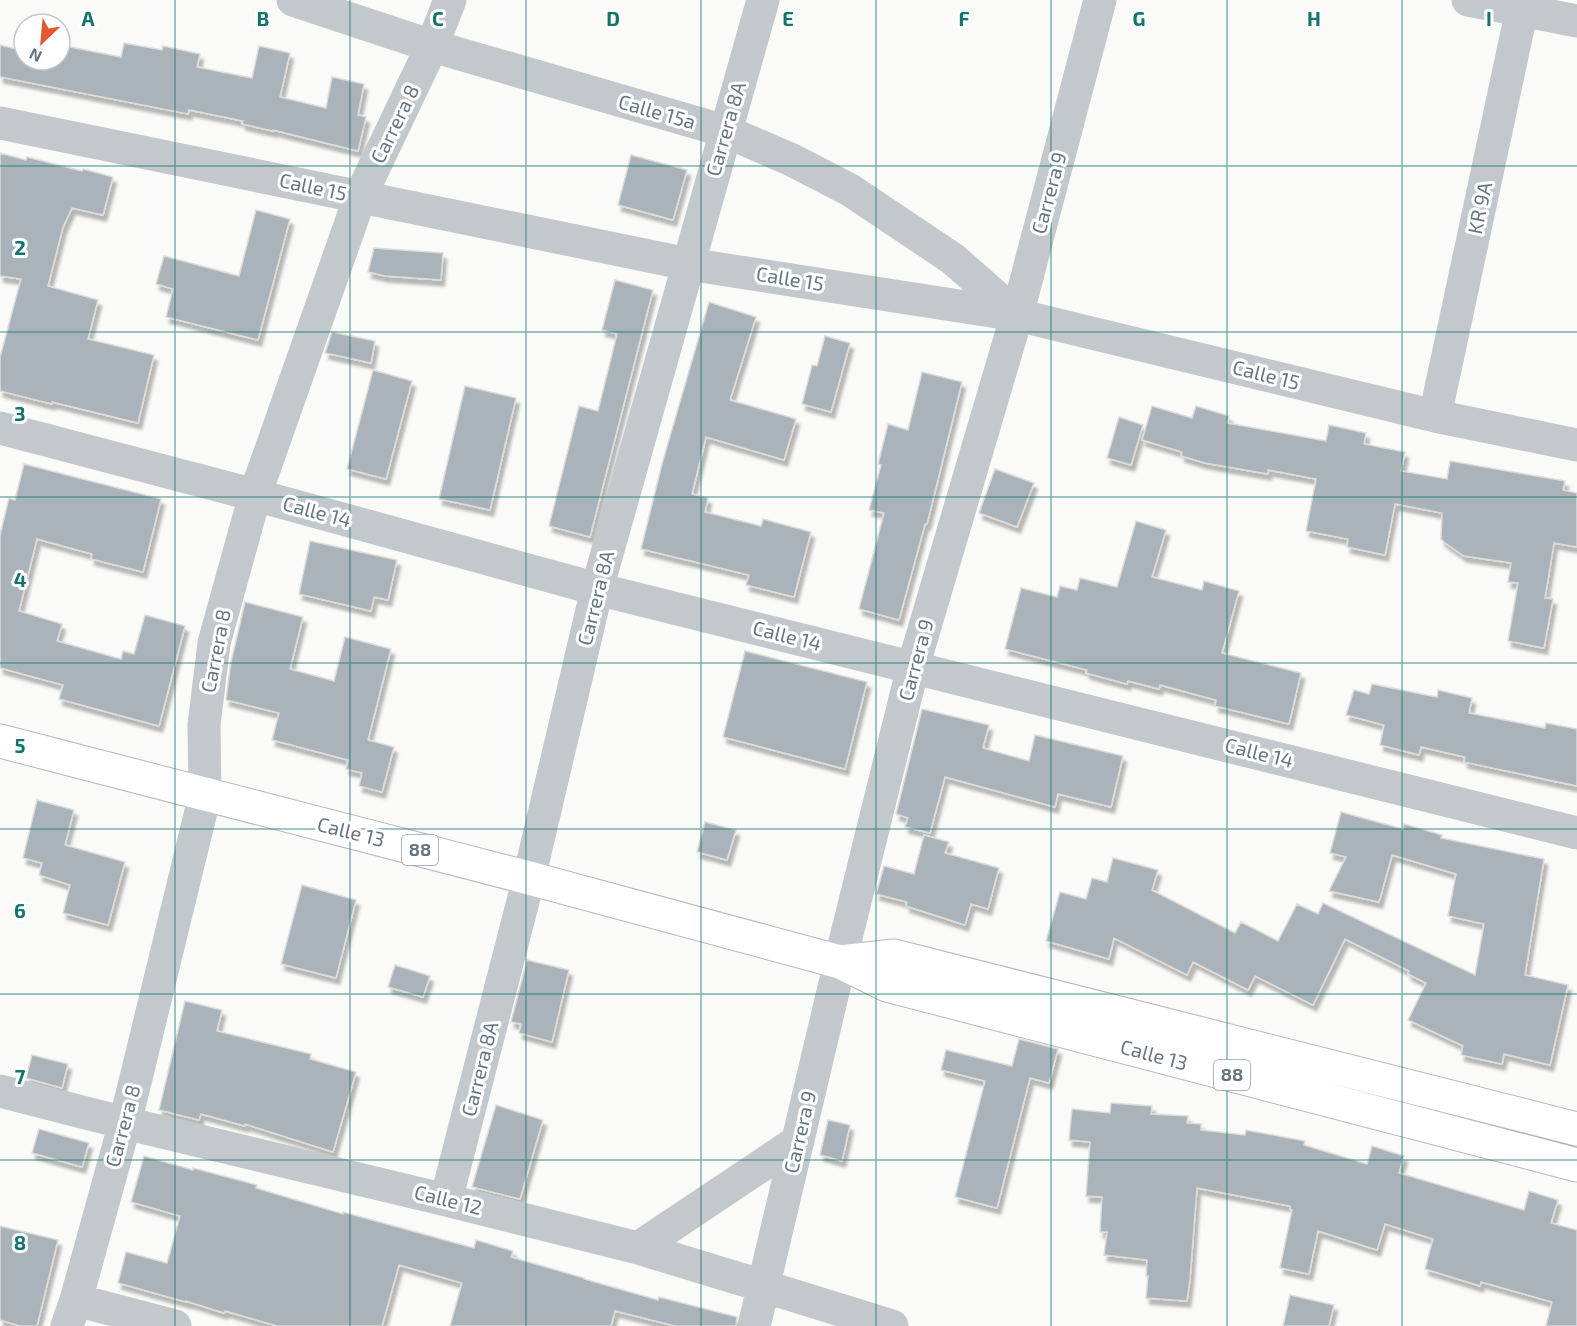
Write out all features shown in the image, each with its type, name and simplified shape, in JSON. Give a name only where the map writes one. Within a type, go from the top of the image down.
[{"type":"highway","name":"Calle 13","points":[[0,741],[529,878],[840,962],[887,985],[1577,1165]]},
{"type":"highway","name":"Calle 13","points":[[840,962],[894,956],[1577,1130]]},
{"type":"street","name":"Calle 15a","points":[[293,0],[432,46],[725,131],[792,160],[850,190],[953,259],[1017,315]]},
{"type":"street","name":"Carrera 8","points":[[72,1313],[125,1123],[205,795],[204,725],[214,643],[255,495],[360,197],[432,46],[450,0]]},
{"type":"street","name":"Carrera 8A","points":[[446,1200],[529,878],[597,589],[763,0]]},
{"type":"street","name":"Carrera 9","points":[[754,1326],[913,667],[1017,315],[1100,0]]},
{"type":"street","points":[[1468,0],[1523,5],[1577,21]]},
{"type":"street","name":"KR 9A","points":[[1435,416],[1523,5]]},
{"type":"street","name":"Calle 15","points":[[0,123],[688,264],[1017,315],[1435,416],[1577,445]]},
{"type":"street","name":"Calle 14","points":[[0,428],[597,589],[1577,833]]},
{"type":"street","name":"Calle 12","points":[[0,1091],[638,1248],[892,1326]]},
{"type":"street","points":[[638,1248],[798,1141]]},
{"type":"street","points":[[72,1313],[175,1326]]},
{"type":"building","points":[[124,43],[162,50],[163,46],[200,54],[197,67],[252,78],[259,46],[290,53],[280,97],[326,108],[332,77],[364,84],[358,115],[366,117],[358,151],[242,124],[243,121],[189,110],[188,114],[0,77],[0,45],[12,48],[12,72],[72,72],[72,47],[121,57]]},
{"type":"building","points":[[0,153],[113,177],[103,215],[72,208],[63,227],[48,286],[98,300],[88,339],[154,355],[138,423],[0,391],[0,357],[21,279],[0,276]]},
{"type":"building","points":[[631,155],[687,170],[673,220],[618,205]]},
{"type":"building","points":[[256,210],[290,219],[258,340],[166,317],[173,289],[156,284],[164,256],[239,276]]},
{"type":"building","points":[[374,248],[443,253],[441,280],[385,276],[368,272]]},
{"type":"building","points":[[615,280],[653,290],[590,537],[549,526],[579,406],[598,411],[617,334],[602,330]]},
{"type":"building","points":[[709,302],[756,317],[730,400],[796,419],[784,460],[706,437],[692,494],[708,498],[705,512],[761,526],[763,519],[811,532],[794,597],[746,585],[749,575],[641,549],[662,464]]},
{"type":"building","points":[[332,332],[375,341],[371,363],[325,353]]},
{"type":"building","points":[[825,336],[850,343],[831,412],[802,404],[812,365],[817,366]]},
{"type":"building","points":[[373,370],[412,381],[386,479],[347,469]]},
{"type":"building","points":[[922,372],[962,382],[927,524],[925,524],[899,620],[859,609],[884,513],[869,510],[881,465],[878,464],[888,424],[908,430]]},
{"type":"building","points":[[465,386],[516,398],[490,510],[439,499]]},
{"type":"building","points":[[1152,406],[1192,418],[1196,406],[1229,416],[1227,423],[1326,441],[1329,425],[1366,433],[1364,444],[1405,452],[1401,471],[1447,479],[1450,461],[1565,481],[1563,490],[1577,493],[1577,547],[1554,543],[1545,598],[1553,599],[1544,648],[1508,641],[1518,583],[1508,582],[1511,563],[1464,556],[1445,543],[1441,539],[1442,513],[1395,504],[1385,555],[1347,547],[1348,539],[1306,531],[1316,479],[1268,470],[1268,474],[1205,463],[1181,456],[1182,452],[1142,440]]},
{"type":"building","points":[[1119,417],[1143,425],[1131,465],[1107,458]]},
{"type":"building","points":[[24,464],[161,499],[143,572],[91,559],[92,554],[37,539],[19,611],[62,624],[57,641],[121,659],[123,651],[134,654],[145,615],[185,626],[159,726],[59,699],[63,685],[0,668],[0,535],[9,498],[15,500]]},
{"type":"building","points":[[995,469],[1034,483],[1017,527],[979,513]]},
{"type":"building","points":[[1136,521],[1166,530],[1152,577],[1202,590],[1204,581],[1239,591],[1222,653],[1301,673],[1289,724],[1215,706],[1216,700],[1160,685],[1159,689],[1128,681],[1127,684],[1086,673],[1087,670],[1005,649],[1021,588],[1057,597],[1060,586],[1077,590],[1080,578],[1117,587]]},
{"type":"building","points":[[310,541],[397,560],[388,600],[374,597],[371,611],[299,594]]},
{"type":"building","points":[[245,602],[303,617],[290,669],[334,681],[345,637],[391,649],[368,740],[394,747],[382,792],[359,786],[362,773],[346,769],[348,760],[272,740],[279,713],[226,700],[231,662]]},
{"type":"building","points":[[745,651],[867,682],[845,769],[723,737]]},
{"type":"building","points":[[1372,684],[1437,697],[1438,690],[1472,698],[1469,713],[1545,728],[1546,723],[1577,729],[1577,786],[1464,762],[1465,757],[1421,747],[1419,755],[1380,745],[1384,725],[1346,715],[1354,690],[1369,694]]},
{"type":"building","points":[[922,709],[989,725],[983,748],[1029,761],[1035,735],[1123,756],[1111,807],[1058,794],[1055,807],[945,777],[930,833],[905,827],[908,818],[896,814]]},
{"type":"building","points":[[37,800],[74,810],[65,845],[125,862],[108,925],[63,913],[70,885],[39,875],[42,863],[23,858]]},
{"type":"building","points":[[1341,812],[1403,829],[1404,824],[1442,835],[1441,838],[1544,859],[1525,975],[1568,985],[1550,1065],[1504,1054],[1502,1064],[1461,1055],[1463,1046],[1408,1020],[1426,983],[1408,974],[1409,971],[1345,939],[1313,1005],[1255,976],[1248,990],[1193,962],[1187,975],[1114,938],[1109,959],[1046,941],[1060,892],[1086,899],[1092,878],[1107,882],[1113,858],[1158,870],[1152,890],[1235,933],[1241,922],[1278,941],[1297,904],[1318,914],[1323,903],[1475,975],[1484,924],[1448,916],[1456,874],[1392,855],[1379,902],[1329,891],[1346,857],[1330,853]]},
{"type":"building","points":[[705,822],[736,830],[727,860],[697,852]]},
{"type":"building","points":[[924,835],[949,842],[945,853],[999,868],[988,909],[971,904],[965,925],[906,906],[907,902],[876,894],[884,866],[914,874]]},
{"type":"building","points":[[302,885],[356,900],[336,978],[281,964]]},
{"type":"building","points":[[527,960],[569,970],[552,1042],[519,1033],[521,1024],[511,1022]]},
{"type":"building","points":[[395,965],[430,976],[423,997],[388,987]]},
{"type":"building","points":[[185,1001],[222,1010],[217,1031],[311,1054],[310,1059],[356,1072],[333,1152],[245,1124],[245,1126],[201,1114],[199,1120],[159,1110]]},
{"type":"building","points":[[1019,1039],[1058,1049],[1049,1083],[1030,1078],[997,1208],[955,1197],[985,1081],[941,1070],[946,1050],[1012,1066]]},
{"type":"building","points":[[32,1055],[68,1064],[62,1088],[26,1078]]},
{"type":"building","points":[[1111,1103],[1152,1106],[1151,1114],[1188,1116],[1187,1123],[1201,1124],[1201,1130],[1245,1135],[1246,1130],[1305,1141],[1304,1145],[1367,1164],[1372,1146],[1404,1156],[1399,1173],[1524,1210],[1529,1191],[1558,1200],[1551,1223],[1577,1230],[1577,1326],[1546,1326],[1552,1302],[1481,1282],[1480,1286],[1425,1269],[1433,1239],[1385,1224],[1377,1250],[1318,1231],[1309,1274],[1280,1268],[1292,1210],[1290,1206],[1197,1188],[1187,1301],[1146,1298],[1147,1260],[1104,1255],[1107,1232],[1100,1232],[1102,1197],[1086,1196],[1090,1142],[1069,1140],[1072,1109],[1110,1113]]},
{"type":"building","points":[[496,1105],[543,1120],[520,1199],[472,1187]]},
{"type":"building","points":[[828,1120],[850,1125],[842,1161],[820,1155]]},
{"type":"building","points":[[39,1129],[89,1143],[82,1167],[32,1153]]},
{"type":"building","points":[[144,1156],[257,1185],[256,1188],[343,1214],[343,1212],[474,1248],[476,1240],[513,1251],[511,1257],[584,1279],[658,1300],[659,1297],[737,1317],[736,1326],[675,1326],[615,1311],[611,1326],[450,1326],[462,1283],[399,1265],[382,1326],[277,1326],[118,1283],[126,1252],[167,1263],[180,1216],[131,1202]]},
{"type":"building","points":[[0,1226],[58,1240],[37,1326],[20,1326],[0,1320]]},
{"type":"building","points":[[1290,1295],[1334,1305],[1329,1326],[1283,1326]]}]
